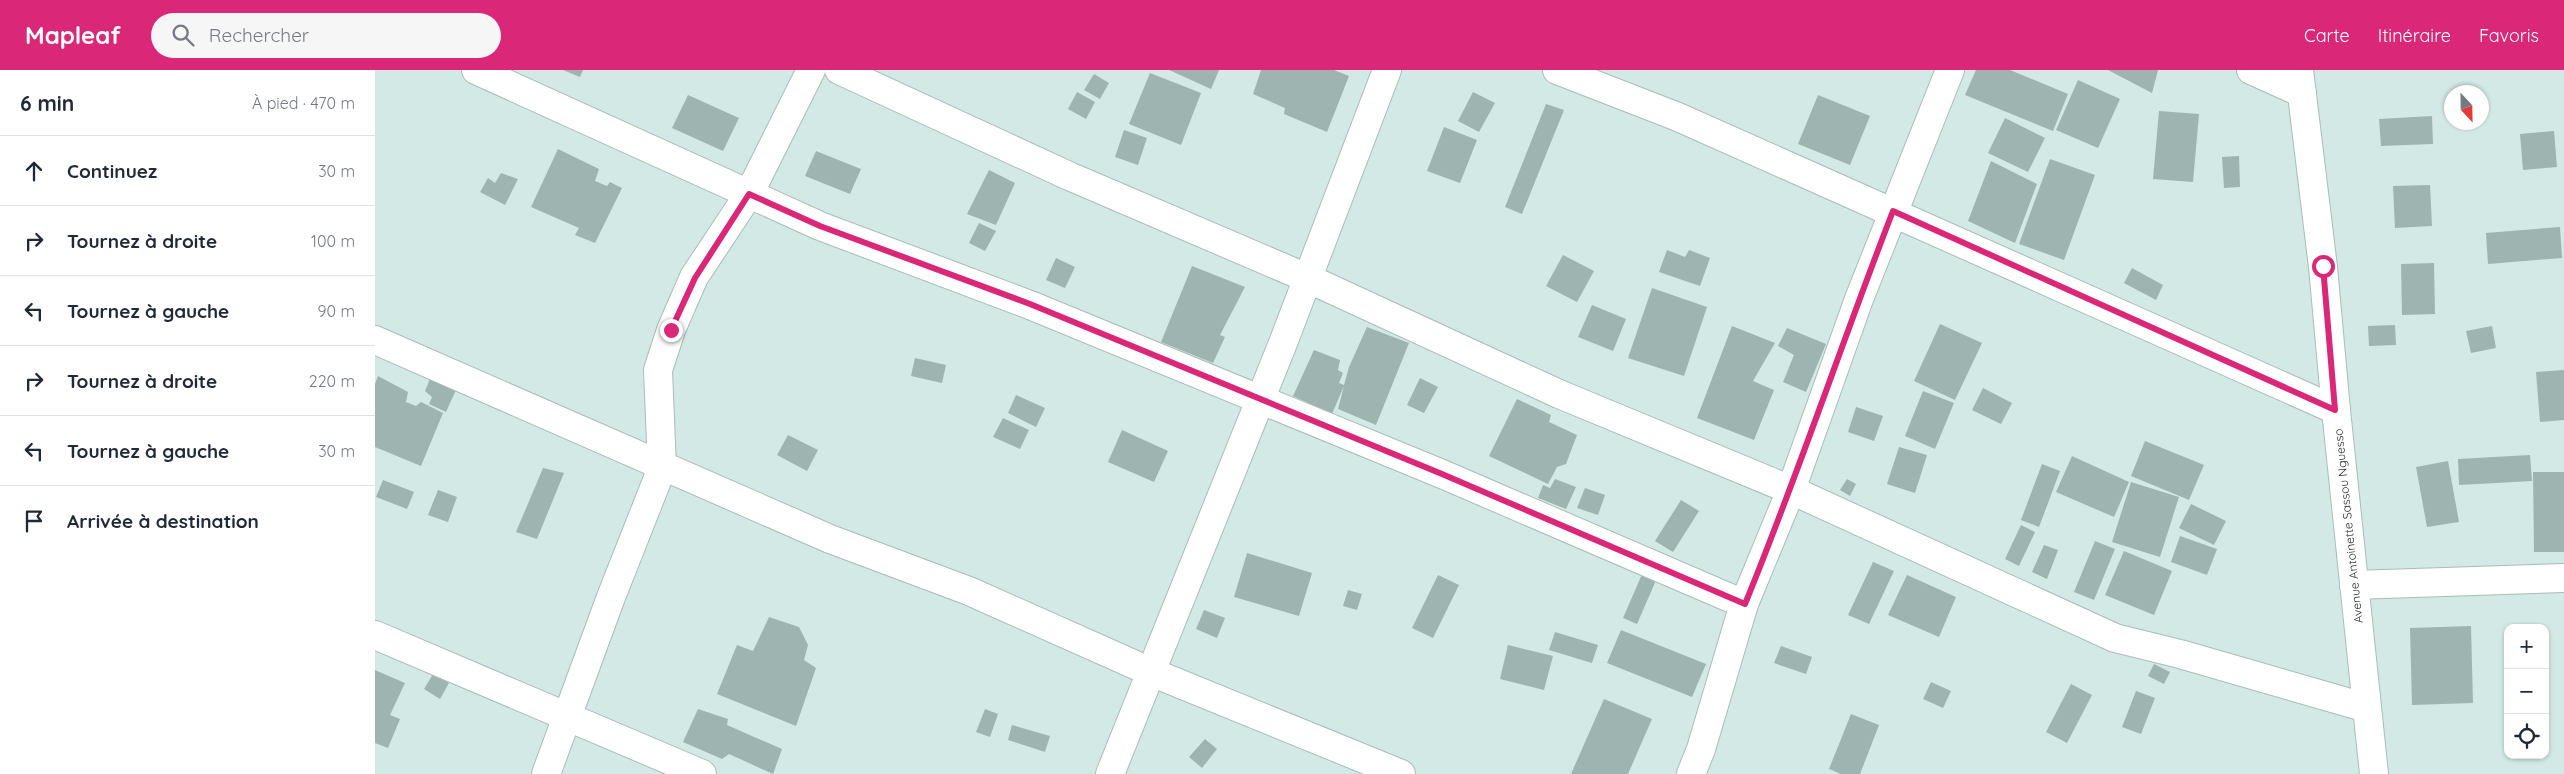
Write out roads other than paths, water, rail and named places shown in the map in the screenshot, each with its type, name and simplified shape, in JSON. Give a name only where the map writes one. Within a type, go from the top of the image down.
[{"type":"street","points":[[476,70],[820,226],[1030,304],[1442,474],[1745,604]]},
{"type":"street","points":[[546,774],[662,468],[658,370],[668,338],[695,278],[749,194],[811,70]]},
{"type":"street","points":[[839,70],[1069,176],[1307,278],[1559,394],[1791,490],[2115,638],[2180,654],[2367,708]]},
{"type":"street","points":[[1110,774],[1202,547],[1387,70]]},
{"type":"street","points":[[1557,70],[1678,117],[1893,211],[2335,410]]},
{"type":"street","points":[[1691,774],[1701,749],[1745,604],[1791,490],[1893,211],[1950,70]]},
{"type":"street","points":[[2251,70],[2301,82]]},
{"type":"street","name":"Avenue Antoinette Sassou Nguesso","points":[[2301,82],[2323,266],[2335,410],[2374,774]]},
{"type":"street","points":[[375,340],[429,362],[662,468],[830,539],[969,591],[1151,672],[1401,774]]},
{"type":"street","points":[[2354,585],[2564,578]]},
{"type":"street","points":[[375,635],[702,774]]}]
